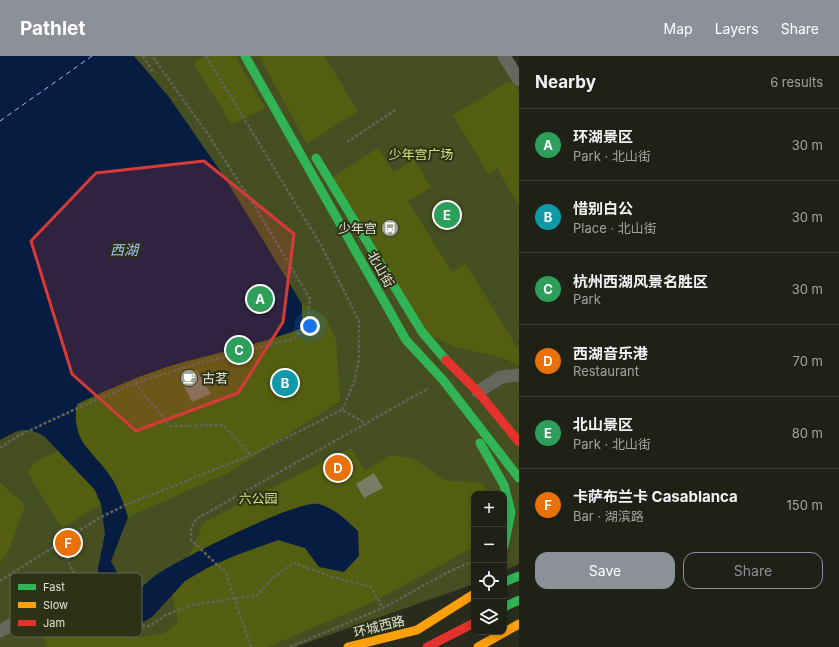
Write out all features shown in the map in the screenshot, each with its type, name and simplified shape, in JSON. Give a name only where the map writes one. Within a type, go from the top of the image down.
[{"type":"main road","name":"北山街","points":[[245,56],[406,340],[443,380],[519,478]]},
{"type":"main road","name":"北山街","points":[[311,150],[422,332],[443,358],[478,392],[519,442]]},
{"type":"main road","points":[[443,380],[504,485],[511,512],[507,531]]},
{"type":"main road","points":[[507,581],[519,576]]},
{"type":"main road","name":"环城西路","points":[[380,647],[417,630],[471,596]]},
{"type":"main road","points":[[507,606],[519,600]]},
{"type":"main road","points":[[427,647],[471,624]]},
{"type":"main road","points":[[478,647],[499,642],[519,624]]},
{"type":"main road","name":"环城西路","points":[[348,647],[417,630]]},
{"type":"street","points":[[504,56],[519,80]]},
{"type":"street","points":[[478,392],[501,378],[519,375]]},
{"type":"street","points":[[0,631],[10,625]]},
{"type":"path","points":[[143,56],[153,72]]},
{"type":"path","points":[[0,448],[18,436],[135,383],[192,365],[293,339],[307,325],[310,299],[250,198],[207,133],[152,56]]},
{"type":"path","points":[[13,573],[99,518],[128,504],[251,455],[342,410],[354,382],[360,360],[359,321],[322,247],[206,56]]},
{"type":"path","points":[[347,142],[397,109]]},
{"type":"path","points":[[252,647],[226,573],[191,540],[192,528],[196,519],[443,380]]},
{"type":"path","points":[[135,383],[170,426],[223,425],[251,455]]},
{"type":"path","points":[[342,410],[366,423]]},
{"type":"path","points":[[60,544],[74,573]]},
{"type":"path","points":[[290,647],[383,608],[448,572],[471,562]]},
{"type":"path","points":[[142,626],[150,626],[166,615],[192,605],[258,595],[271,579],[294,563],[332,577],[371,586],[383,608]]},
{"type":"path","points":[[0,581],[10,575]]},
{"type":"highlighted area","points":[[204,161],[294,234],[283,322],[238,393],[136,431],[72,374],[31,241],[96,173]]},
{"type":"green space","points":[[0,56],[504,56],[519,80],[519,564],[507,570],[507,491],[471,491],[471,585],[295,647],[0,647]]},
{"type":"green space","points":[[204,56],[235,56],[265,108],[232,125],[193,63]]},
{"type":"green space","points":[[259,56],[324,56],[358,111],[307,144]]},
{"type":"green space","points":[[506,83],[513,83],[519,92],[519,206],[497,168],[488,174],[453,115]]},
{"type":"green space","points":[[378,148],[394,172],[425,152],[426,155],[416,162],[431,187],[408,201],[452,272],[466,264],[519,351],[519,366],[504,358],[456,347],[422,332],[330,179]]},
{"type":"green space","points":[[302,304],[325,316],[336,339],[340,401],[228,473],[128,517],[114,482],[81,439],[77,430],[77,404],[158,370],[269,339],[302,328]]},
{"type":"green space","name":"六公园","points":[[351,448],[365,471],[390,455],[413,458],[444,480],[481,483],[487,491],[471,491],[471,549],[369,604],[267,647],[47,647],[43,637],[135,638],[164,633],[178,623],[172,593],[185,581],[207,568],[234,556],[278,540],[305,548],[320,567],[317,504],[267,520],[189,557],[204,522]]},
{"type":"green space","points":[[58,451],[95,490],[101,504],[62,528],[28,474],[34,462]]},
{"type":"green space","points":[[0,482],[25,505],[8,552],[0,563]]},
{"type":"water","name":"西湖","points":[[0,56],[134,56],[169,97],[223,175],[302,304],[302,328],[269,339],[158,370],[77,404],[77,429],[81,439],[114,482],[128,517],[111,561],[118,573],[98,573],[105,534],[101,504],[95,490],[45,437],[38,433],[22,430],[0,440]]},
{"type":"water","name":"西湖","points":[[318,504],[330,508],[358,531],[359,556],[344,572],[319,567],[305,548],[278,540],[234,556],[207,568],[185,581],[152,617],[143,622],[142,587],[156,575],[171,566],[239,531],[288,511],[306,505]]},
{"type":"building","points":[[196,370],[211,394],[192,402],[180,378]]},
{"type":"building","points":[[374,473],[383,488],[364,498],[356,484]]},
{"type":"ferry route","points":[[0,121],[92,56]]},
{"type":"traffic: fast","points":[[245,56],[406,340],[443,380],[519,478]]},
{"type":"traffic: fast","points":[[316,158],[422,332],[446,360]]},
{"type":"traffic: fast","points":[[480,443],[504,485],[511,512],[507,531]]},
{"type":"traffic: fast","points":[[507,581],[519,576]]},
{"type":"traffic: fast","points":[[507,606],[519,600]]},
{"type":"traffic: slow","points":[[348,647],[417,630],[471,596]]},
{"type":"traffic: slow","points":[[478,647],[519,624]]},
{"type":"traffic: jam","points":[[446,360],[478,392],[519,442]]},
{"type":"traffic: jam","points":[[427,647],[471,625]]},
{"type":"place","name":"北山景区","points":[[447,215]]},
{"type":"place","name":"少年宫","points":[[390,228]]},
{"type":"place","name":"环湖景区","points":[[260,299]]},
{"type":"place","name":"杭州西湖风景名胜区","points":[[239,350]]},
{"type":"place","name":"古茗","points":[[189,378]]},
{"type":"place","name":"惜别白公","points":[[285,383]]},
{"type":"place","name":"西湖音乐港","points":[[338,468]]},
{"type":"place","name":"卡萨布兰卡 Casablanca","points":[[68,543]]},
{"type":"park label","name":"少年宫广场","points":[[421,154]]}]
